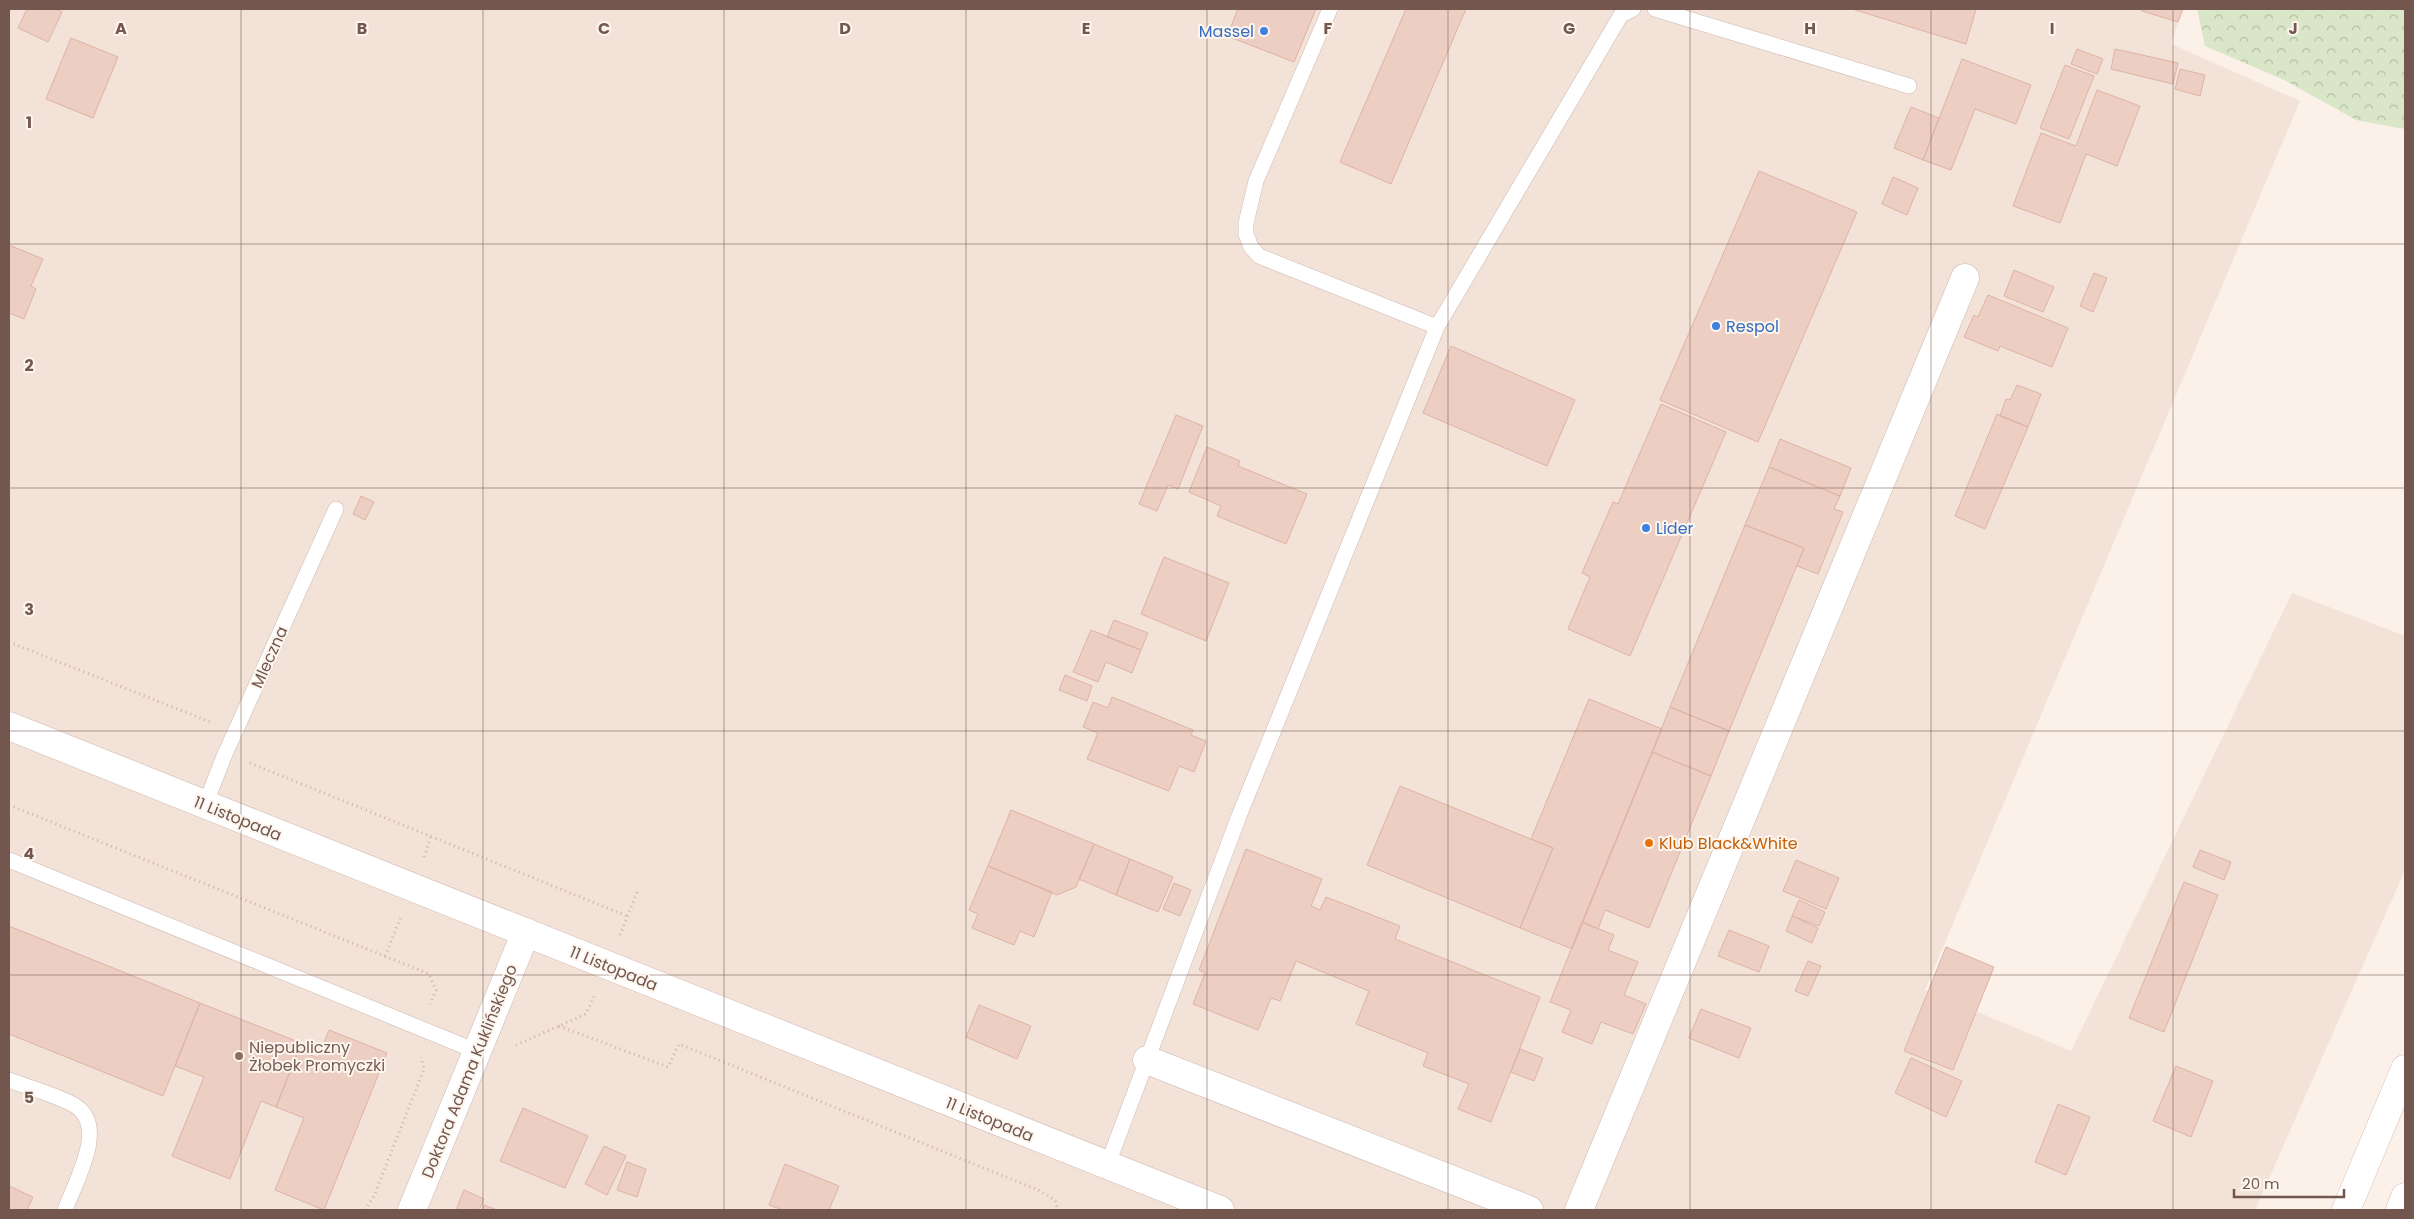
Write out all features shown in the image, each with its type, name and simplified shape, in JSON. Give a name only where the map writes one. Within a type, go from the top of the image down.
[{"type":"street","points":[[1579,1210],[1965,278]]},
{"type":"street","name":"11 Listopada","points":[[9,726],[1220,1210]]},
{"type":"street","name":"Doktora Adama Kuklińskiego","points":[[412,1210],[526,932]]},
{"type":"street","points":[[1147,1060],[1529,1210]]},
{"type":"street","points":[[2346,1210],[2405,1069]]},
{"type":"street","points":[[2400,1210],[2405,1198]]},
{"type":"lane","points":[[1330,9],[1256,181],[1246,222],[1246,234],[1251,247],[1259,256],[1437,327]]},
{"type":"lane","points":[[1107,1166],[1239,816],[1437,327],[1622,15],[1633,9]]},
{"type":"lane","points":[[1655,9],[1909,86]]},
{"type":"lane","name":"Mleczna","points":[[205,805],[225,754],[336,509]]},
{"type":"lane","points":[[9,860],[476,1051]]},
{"type":"lane","points":[[9,1080],[74,1105],[86,1116],[91,1130],[89,1147],[65,1210]]},
{"type":"path","points":[[9,642],[235,732]]},
{"type":"path","points":[[225,754],[627,916]]},
{"type":"path","points":[[9,805],[428,974]]},
{"type":"path","points":[[559,1026],[668,1068],[678,1044],[1038,1190],[1055,1200],[1058,1210]]},
{"type":"path","points":[[365,1210],[374,1196],[424,1069],[421,1053]]},
{"type":"shaded area","points":[[9,9],[2182,9],[2171,44],[2300,101],[1925,990],[2071,1051],[2292,593],[2405,636],[2405,870],[2255,1210],[9,1210]]},
{"type":"green space","points":[[2197,9],[2405,9],[2405,129],[2356,120],[2284,80],[2205,46]]},
{"type":"building","points":[[27,9],[55,9],[62,12],[48,42],[18,28]]},
{"type":"building","points":[[1238,9],[1316,9],[1294,62],[1227,36]]},
{"type":"building","points":[[1406,9],[1466,9],[1391,184],[1340,162]]},
{"type":"building","points":[[1852,9],[1976,9],[1966,44]]},
{"type":"building","points":[[2142,9],[2183,9],[2178,22],[2142,11]]},
{"type":"building","points":[[71,38],[118,57],[93,118],[46,99]]},
{"type":"building","points":[[2077,49],[2103,59],[2097,74],[2071,64]]},
{"type":"building","points":[[2115,49],[2178,63],[2173,84],[2111,69]]},
{"type":"building","points":[[1962,59],[2031,85],[2016,124],[1975,109],[1951,170],[1923,160]]},
{"type":"building","points":[[2065,65],[2094,76],[2069,139],[2040,128]]},
{"type":"building","points":[[2180,69],[2205,75],[2200,96],[2175,89]]},
{"type":"building","points":[[2097,90],[2140,106],[2117,166],[2086,154],[2060,223],[2013,206],[2041,133],[2076,146]]},
{"type":"building","points":[[1911,107],[1939,118],[1923,160],[1894,148]]},
{"type":"building","points":[[1759,171],[1857,212],[1758,442],[1660,400]]},
{"type":"building","points":[[1893,177],[1918,188],[1907,215],[1882,204]]},
{"type":"building","points":[[9,245],[43,259],[31,286],[36,289],[24,319],[9,313]]},
{"type":"building","points":[[2014,270],[2054,287],[2043,312],[2004,296]]},
{"type":"building","points":[[2094,273],[2107,278],[2093,312],[2080,306]]},
{"type":"building","points":[[1988,295],[2068,328],[2052,367],[2000,346],[1998,351],[1964,337],[1974,315],[1978,317]]},
{"type":"building","points":[[1451,346],[1575,400],[1547,466],[1423,413]]},
{"type":"building","points":[[2017,385],[2041,394],[2028,427],[2000,416],[2006,399],[2010,400]]},
{"type":"building","points":[[1661,404],[1726,432],[1630,656],[1568,629],[1590,577],[1582,573],[1613,502],[1618,504]]},
{"type":"building","points":[[1997,414],[2028,427],[1985,529],[1955,516]]},
{"type":"building","points":[[1176,415],[1203,426],[1178,489],[1168,485],[1157,511],[1139,504]]},
{"type":"building","points":[[1780,439],[1851,468],[1840,496],[1769,467]]},
{"type":"building","points":[[1207,447],[1240,461],[1238,466],[1307,494],[1286,544],[1217,516],[1221,506],[1189,492]]},
{"type":"building","points":[[1769,467],[1840,496],[1834,509],[1843,512],[1818,574],[1797,566],[1804,548],[1745,525]]},
{"type":"building","points":[[361,496],[374,502],[365,520],[353,514]]},
{"type":"building","points":[[1745,525],[1804,548],[1729,731],[1670,707]]},
{"type":"building","points":[[1164,557],[1229,583],[1206,641],[1141,614]]},
{"type":"building","points":[[1114,620],[1148,633],[1141,650],[1107,637]]},
{"type":"building","points":[[1091,630],[1141,650],[1132,673],[1106,662],[1098,682],[1073,672]]},
{"type":"building","points":[[1065,675],[1092,686],[1087,701],[1059,690]]},
{"type":"building","points":[[1112,697],[1193,730],[1191,735],[1206,741],[1194,772],[1179,766],[1169,791],[1087,759],[1098,733],[1083,727],[1093,702],[1108,708]]},
{"type":"building","points":[[1589,699],[1662,729],[1572,949],[1520,928],[1553,848],[1531,839]]},
{"type":"building","points":[[1670,707],[1729,731],[1711,776],[1652,752]]},
{"type":"building","name":"Klub Black&White","points":[[1652,752],[1711,776],[1649,928],[1605,910],[1598,929],[1582,922]]},
{"type":"building","points":[[1400,786],[1553,848],[1520,928],[1367,865]]},
{"type":"building","points":[[1011,810],[1094,844],[1076,887],[1057,895],[988,866]]},
{"type":"building","points":[[1094,844],[1130,859],[1116,895],[1079,879]]},
{"type":"building","points":[[1246,849],[1322,879],[1311,906],[1320,910],[1326,897],[1400,926],[1395,939],[1540,997],[1491,1122],[1458,1109],[1469,1084],[1423,1066],[1428,1053],[1356,1024],[1369,991],[1296,961],[1280,1001],[1271,998],[1258,1030],[1193,1004],[1205,973],[1199,970]]},
{"type":"building","points":[[2200,850],[2231,862],[2224,880],[2193,867]]},
{"type":"building","points":[[1130,859],[1173,877],[1158,912],[1116,895]]},
{"type":"building","points":[[1796,860],[1839,878],[1826,909],[1783,891]]},
{"type":"building","points":[[988,866],[1052,892],[1034,937],[1020,931],[1014,945],[972,928],[978,914],[969,910]]},
{"type":"building","points":[[2184,882],[2218,895],[2164,1032],[2129,1018]]},
{"type":"building","points":[[1174,883],[1191,890],[1180,916],[1163,909]]},
{"type":"building","points":[[1799,900],[1825,912],[1819,926],[1792,916]]},
{"type":"building","points":[[1792,916],[1818,928],[1812,943],[1786,931]]},
{"type":"building","points":[[1582,922],[1614,935],[1608,950],[1638,962],[1624,995],[1646,1004],[1633,1034],[1601,1022],[1592,1044],[1562,1032],[1571,1010],[1550,1002]]},
{"type":"building","points":[[9,926],[200,1003],[163,1096],[9,1034]]},
{"type":"building","points":[[1729,930],[1769,946],[1759,972],[1718,956]]},
{"type":"building","points":[[1946,947],[1994,967],[1953,1070],[1904,1051]]},
{"type":"building","points":[[1808,961],[1821,966],[1808,996],[1795,991]]},
{"type":"building","points":[[200,1003],[301,1043],[276,1107],[261,1101],[230,1179],[172,1156],[204,1077],[175,1066]]},
{"type":"building","points":[[979,1005],[1031,1026],[1017,1059],[966,1037]]},
{"type":"building","points":[[1701,1009],[1751,1028],[1739,1058],[1689,1038]]},
{"type":"building","points":[[329,1030],[387,1053],[324,1210],[275,1190],[304,1118],[276,1107],[299,1050],[318,1058]]},
{"type":"building","points":[[1520,1049],[1543,1058],[1534,1081],[1511,1072]]},
{"type":"building","points":[[1911,1058],[1962,1081],[1946,1117],[1895,1093]]},
{"type":"building","points":[[2176,1066],[2213,1081],[2191,1137],[2153,1121]]},
{"type":"building","points":[[2058,1104],[2090,1117],[2066,1175],[2035,1162]]},
{"type":"building","points":[[523,1108],[588,1136],[565,1188],[500,1161]]},
{"type":"building","points":[[604,1146],[626,1156],[607,1195],[585,1184]]},
{"type":"building","points":[[627,1162],[646,1169],[637,1197],[617,1190]]},
{"type":"building","points":[[785,1164],[839,1186],[829,1210],[783,1210],[769,1205]]},
{"type":"building","points":[[9,1186],[33,1197],[27,1210],[9,1210]]},
{"type":"building","points":[[464,1190],[484,1199],[479,1210],[456,1210]]},
{"type":"building","points":[[484,1205],[497,1210],[482,1210]]},
{"type":"place","name":"Massel","points":[[1264,31]]},
{"type":"place","name":"Respol","points":[[1716,326]]},
{"type":"place","name":"Lider","points":[[1646,528]]},
{"type":"place","name":"Klub Black&White","points":[[1649,843]]},
{"type":"place","name":"Niepubliczny Żłobek Promyczki","points":[[239,1056]]}]
